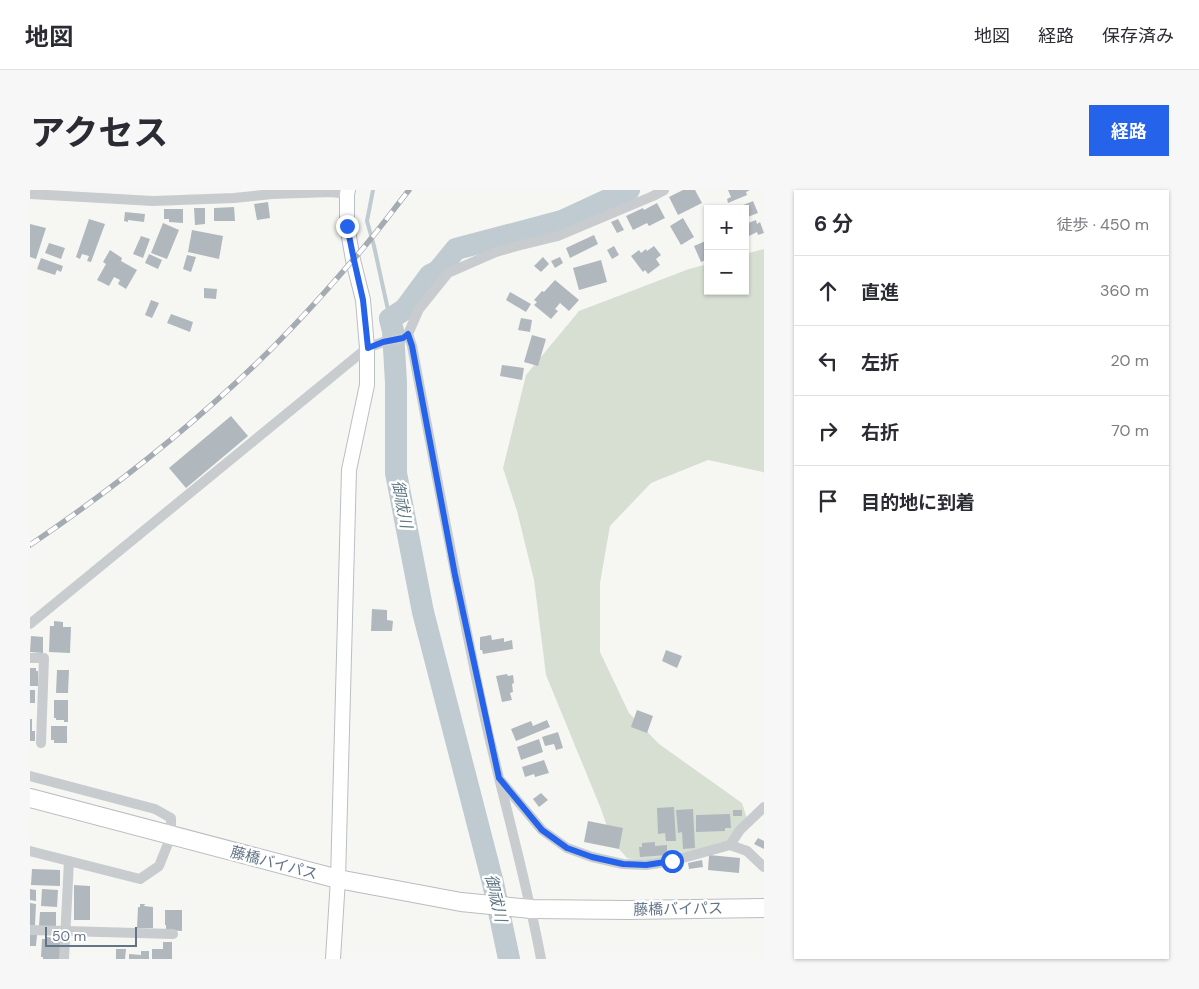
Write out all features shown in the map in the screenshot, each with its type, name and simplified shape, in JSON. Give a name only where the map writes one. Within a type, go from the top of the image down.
[{"type":"highway","name":"藤橋バイパス","points":[[36,800],[338,879],[461,902],[526,908],[627,910],[764,908]]},
{"type":"street","points":[[30,624],[368,348],[406,335],[419,309],[448,273],[496,252],[558,236],[664,190]]},
{"type":"street","points":[[30,194],[83,194],[154,201],[234,198],[272,194],[348,192],[347,226],[363,300],[368,348],[367,385],[349,470],[338,879],[333,959]]},
{"type":"street","points":[[406,335],[412,346],[455,575],[526,908],[541,959]]},
{"type":"street","points":[[30,658],[44,658],[41,743]]},
{"type":"street","points":[[30,776],[155,809],[171,818],[171,836],[159,866],[140,879],[30,851]]},
{"type":"street","points":[[499,778],[542,830],[567,848],[592,857],[623,864],[646,865],[672,861],[730,844],[740,830],[764,806]]},
{"type":"street","points":[[730,844],[746,851],[764,867]]},
{"type":"street","points":[[64,959],[69,861]]},
{"type":"street","points":[[30,930],[173,934]]},
{"type":"shaded area","points":[[764,249],[764,473],[708,460],[651,483],[610,526],[600,583],[600,652],[629,713],[659,744],[742,803],[748,822],[718,849],[657,864],[627,858],[612,841],[601,809],[546,675],[534,580],[517,511],[503,468],[526,375],[579,311],[704,265],[704,295],[749,295],[749,253]]},
{"type":"building","points":[[683,190],[695,190],[702,203],[678,215],[669,197]]},
{"type":"building","points":[[728,190],[750,190],[746,192],[747,195],[728,203],[727,199],[731,197]]},
{"type":"building","points":[[753,201],[758,213],[749,216],[749,205],[744,205]]},
{"type":"building","points":[[268,202],[270,218],[257,220],[254,204]]},
{"type":"building","points":[[657,203],[665,218],[649,226],[647,223],[633,230],[626,216]]},
{"type":"building","points":[[234,207],[235,221],[214,221],[214,208]]},
{"type":"building","points":[[194,208],[205,208],[205,224],[195,225]]},
{"type":"building","points":[[164,209],[183,209],[183,223],[169,222],[169,219],[164,219]]},
{"type":"building","points":[[125,212],[145,214],[144,222],[124,221]]},
{"type":"building","points":[[683,218],[694,237],[681,245],[670,226]]},
{"type":"building","points":[[89,219],[105,224],[91,262],[87,261],[89,256],[82,254],[80,259],[76,257]]},
{"type":"building","points":[[618,219],[624,230],[617,233],[611,222]]},
{"type":"building","points":[[756,220],[757,224],[760,222],[764,233],[758,235],[757,232],[749,236],[749,223]]},
{"type":"building","points":[[163,223],[179,230],[167,259],[151,253]]},
{"type":"building","points":[[30,224],[46,228],[36,259],[30,257]]},
{"type":"building","points":[[192,230],[223,236],[219,259],[188,252]]},
{"type":"building","points":[[594,235],[598,244],[570,258],[566,248]]},
{"type":"building","points":[[141,236],[150,239],[143,258],[133,254]]},
{"type":"building","points":[[704,242],[704,261],[701,262],[694,246]]},
{"type":"building","points":[[49,243],[65,248],[61,259],[45,253]]},
{"type":"building","points":[[614,246],[619,255],[612,259],[607,250]]},
{"type":"building","points":[[654,246],[661,255],[656,259],[660,265],[648,274],[645,270],[643,272],[631,256],[639,250],[641,253]]},
{"type":"building","points":[[110,250],[122,258],[121,261],[137,270],[126,289],[118,284],[120,280],[114,277],[109,286],[97,280],[106,264],[103,262]]},
{"type":"building","points":[[149,254],[162,260],[158,269],[145,263]]},
{"type":"building","points":[[187,255],[196,257],[191,272],[183,269]]},
{"type":"building","points":[[543,257],[549,264],[541,272],[534,266]]},
{"type":"building","points":[[560,257],[563,263],[555,268],[551,261]]},
{"type":"building","points":[[41,258],[63,266],[61,272],[57,270],[55,275],[37,269]]},
{"type":"building","points":[[601,260],[607,282],[579,290],[573,268]]},
{"type":"building","points":[[555,280],[579,300],[569,311],[560,303],[555,309],[558,311],[551,319],[534,305],[537,302],[534,300]]},
{"type":"building","points":[[204,288],[217,289],[216,299],[204,298]]},
{"type":"building","points":[[510,292],[531,304],[526,312],[506,300]]},
{"type":"building","points":[[151,300],[159,303],[152,318],[145,315]]},
{"type":"building","points":[[171,314],[193,322],[190,332],[167,323]]},
{"type":"building","points":[[521,318],[532,320],[530,332],[518,330]]},
{"type":"building","points":[[532,335],[546,339],[538,366],[524,362]]},
{"type":"building","points":[[502,365],[524,368],[522,380],[500,376]]},
{"type":"building","points":[[231,416],[248,436],[186,488],[169,468]]},
{"type":"building","points":[[372,609],[387,610],[387,620],[393,621],[392,631],[371,631]]},
{"type":"building","points":[[54,621],[63,622],[63,627],[71,627],[70,653],[49,652],[50,626],[54,626]]},
{"type":"building","points":[[491,635],[492,640],[504,638],[504,642],[512,640],[513,649],[483,654],[482,650],[480,650],[480,637]]},
{"type":"building","points":[[31,636],[43,637],[43,653],[30,652]]},
{"type":"building","points":[[666,650],[682,656],[677,668],[662,661]]},
{"type":"building","points":[[30,668],[36,668],[36,671],[38,671],[38,686],[30,686]]},
{"type":"building","points":[[57,670],[69,670],[68,693],[56,693]]},
{"type":"building","points":[[507,674],[508,676],[513,675],[513,692],[510,693],[512,700],[502,702],[496,676]]},
{"type":"building","points":[[30,690],[35,690],[35,703],[30,703]]},
{"type":"building","points":[[54,700],[68,700],[68,722],[54,718]]},
{"type":"building","points":[[637,710],[653,716],[647,733],[631,727]]},
{"type":"building","points":[[30,719],[32,719],[32,731],[35,731],[35,741],[30,741]]},
{"type":"building","points":[[547,720],[550,727],[516,741],[511,729],[531,721],[533,726]]},
{"type":"building","points":[[51,726],[67,726],[67,743],[54,743],[54,740],[51,740]]},
{"type":"building","points":[[558,732],[563,748],[556,750],[554,744],[545,746],[542,737]]},
{"type":"building","points":[[539,739],[543,752],[521,760],[517,747]]},
{"type":"building","points":[[544,760],[549,773],[535,777],[534,774],[525,777],[522,767]]},
{"type":"building","points":[[541,793],[548,800],[539,807],[533,799]]},
{"type":"building","points":[[674,807],[676,841],[666,841],[665,833],[658,834],[657,808]]},
{"type":"building","points":[[693,809],[695,848],[683,849],[682,832],[678,833],[676,810]]},
{"type":"building","points":[[733,810],[742,810],[742,816],[733,816]]},
{"type":"building","points":[[730,814],[731,828],[725,828],[725,831],[696,832],[696,815]]},
{"type":"building","points":[[588,821],[623,828],[619,849],[584,842]]},
{"type":"building","points":[[758,838],[764,841],[764,849],[754,844]]},
{"type":"building","points":[[655,842],[655,846],[667,845],[667,855],[640,857],[639,847],[642,847],[642,843]]},
{"type":"building","points":[[709,855],[740,858],[739,873],[708,870]]},
{"type":"building","points":[[702,860],[703,867],[689,869],[688,863]]},
{"type":"building","points":[[32,869],[60,870],[60,886],[31,885]]},
{"type":"building","points":[[74,885],[90,886],[90,920],[74,920]]},
{"type":"building","points":[[30,889],[36,890],[36,901],[30,900]]},
{"type":"building","points":[[42,889],[58,890],[57,907],[41,906]]},
{"type":"building","points":[[30,903],[36,904],[35,925],[30,925]]},
{"type":"building","points":[[140,904],[153,907],[153,928],[137,928],[138,907],[140,907]]},
{"type":"building","points":[[165,910],[182,910],[182,931],[166,930]]},
{"type":"building","points":[[40,912],[56,912],[56,927],[39,926]]},
{"type":"building","points":[[30,935],[37,935],[36,946],[30,946]]},
{"type":"building","points":[[45,937],[62,938],[61,959],[43,959],[41,957],[42,939],[45,939]]},
{"type":"building","points":[[163,942],[172,942],[172,959],[152,959],[152,949],[163,949]]},
{"type":"building","points":[[116,949],[126,949],[125,959],[116,959]]},
{"type":"building","points":[[141,951],[149,951],[149,959],[129,959],[129,954],[141,955]]},
{"type":"waterway","points":[[373,190],[367,221],[390,319]]},
{"type":"waterway","name":"御祓川","points":[[509,959],[493,883],[423,612],[396,473],[396,383],[393,331],[390,319],[405,309],[430,275],[438,271],[456,249],[562,221],[629,190]]},
{"type":"railway","points":[[30,545],[89,503],[176,436],[257,363],[294,326],[341,274],[409,190]]},
{"type":"route","points":[[347,226],[363,300],[368,348],[383,342],[403,338],[408,334],[412,346],[455,575],[499,778],[542,830],[567,848],[592,857],[623,864],[646,865],[672,861]]}]
